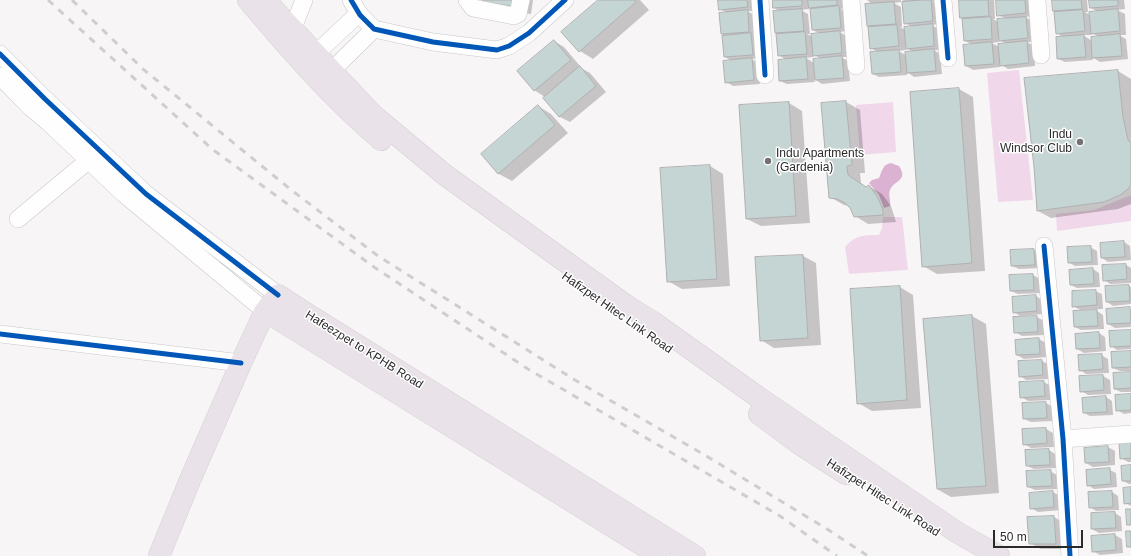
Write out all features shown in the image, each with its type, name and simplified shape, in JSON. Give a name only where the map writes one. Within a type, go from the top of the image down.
[{"type":"main road","name":"Hafizpet Hitec Link Road","points":[[248,0],[267,5],[290,37],[326,77],[359,121],[435,185],[672,351],[798,442],[924,524],[969,556]]},
{"type":"main road","points":[[326,77],[445,176],[627,306],[958,533],[999,556]]},
{"type":"main road","points":[[159,556],[241,363],[265,311],[278,295]]},
{"type":"main road","name":"Hafeezpet to KPHB Road","points":[[278,295],[695,556]]},
{"type":"main road","points":[[265,311],[660,556]]},
{"type":"street","points":[[290,37],[304,0]]},
{"type":"street","points":[[466,0],[473,8],[514,16],[518,14],[521,0]]},
{"type":"street","points":[[310,59],[355,6],[374,29],[433,42],[497,50],[509,46],[529,33],[565,0]]},
{"type":"street","points":[[760,0],[765,75]]},
{"type":"street","points":[[851,0],[856,66]]},
{"type":"street","points":[[943,0],[948,58]]},
{"type":"street","points":[[1038,0],[1041,55]]},
{"type":"street","points":[[326,77],[374,29]]},
{"type":"street","points":[[0,54],[45,99],[146,194],[278,295]]},
{"type":"street","points":[[0,76],[124,194],[265,311]]},
{"type":"street","points":[[18,220],[89,160]]},
{"type":"street","points":[[1044,246],[1063,439],[1070,556]]},
{"type":"street","points":[[0,334],[241,363]]},
{"type":"street","points":[[1063,439],[1131,434]]},
{"type":"shaded area","points":[[1019,70],[1033,200],[998,202],[987,73]]},
{"type":"shaded area","points":[[893,102],[896,152],[860,155],[856,105]]},
{"type":"shaded area","points":[[891,163],[899,166],[902,171],[902,178],[890,190],[890,206],[884,208],[879,195],[869,183],[872,180],[879,178],[884,166]]},
{"type":"shaded area","points":[[1131,195],[1131,221],[1057,231],[1056,214],[1094,210]]},
{"type":"shaded area","points":[[883,217],[902,217],[908,270],[849,274],[845,247],[852,240],[860,236],[879,235],[882,228]]},
{"type":"building","points":[[483,0],[518,0],[517,7],[483,2]]},
{"type":"building","points":[[598,0],[634,0],[636,2],[579,52],[561,32]]},
{"type":"building","points":[[718,0],[747,0],[748,7],[719,10]]},
{"type":"building","points":[[773,0],[802,0],[802,6],[773,8]]},
{"type":"building","points":[[808,0],[837,0],[837,5],[809,8]]},
{"type":"building","points":[[931,0],[933,21],[904,24],[902,2]]},
{"type":"building","points":[[959,0],[988,0],[989,16],[960,18]]},
{"type":"building","points":[[996,0],[1025,0],[1026,13],[997,16]]},
{"type":"building","points":[[1052,0],[1081,0],[1082,9],[1053,11]]},
{"type":"building","points":[[1089,0],[1118,0],[1118,6],[1090,8]]},
{"type":"building","points":[[894,2],[896,24],[867,26],[865,4]]},
{"type":"building","points":[[839,6],[841,28],[812,30],[810,9]]},
{"type":"building","points":[[802,9],[804,31],[775,33],[773,11]]},
{"type":"building","points":[[1118,9],[1120,31],[1091,34],[1089,12]]},
{"type":"building","points":[[748,10],[749,32],[721,34],[719,13]]},
{"type":"building","points":[[1083,10],[1085,31],[1056,34],[1054,12]]},
{"type":"building","points":[[991,17],[992,39],[964,41],[962,19]]},
{"type":"building","points":[[1026,17],[1028,38],[999,41],[997,19]]},
{"type":"building","points":[[933,24],[934,46],[906,49],[904,27]]},
{"type":"building","points":[[897,25],[899,46],[870,49],[868,27]]},
{"type":"building","points":[[840,31],[842,53],[813,56],[811,34]]},
{"type":"building","points":[[805,32],[807,54],[778,56],[776,34]]},
{"type":"building","points":[[751,33],[753,55],[724,57],[722,36]]},
{"type":"building","points":[[1120,34],[1122,56],[1092,58],[1091,37]]},
{"type":"building","points":[[1084,35],[1086,57],[1057,59],[1056,37]]},
{"type":"building","points":[[554,40],[571,60],[534,91],[517,71]]},
{"type":"building","points":[[1027,41],[1029,63],[1000,66],[998,44]]},
{"type":"building","points":[[992,42],[994,64],[965,66],[963,45]]},
{"type":"building","points":[[934,49],[936,71],[907,73],[905,52]]},
{"type":"building","points":[[899,50],[901,72],[872,74],[870,52]]},
{"type":"building","points":[[842,56],[844,78],[815,80],[813,59]]},
{"type":"building","points":[[806,57],[808,79],[779,81],[778,60]]},
{"type":"building","points":[[752,58],[754,80],[725,83],[723,61]]},
{"type":"building","points":[[580,66],[596,86],[559,117],[543,98]]},
{"type":"building","name":"Indu Windsor Club","points":[[1118,70],[1123,117],[1128,140],[1131,143],[1131,185],[1120,195],[1104,202],[1037,211],[1034,167],[1024,78]]},
{"type":"building","points":[[959,88],[972,263],[922,267],[910,92]]},
{"type":"building","points":[[846,101],[852,165],[847,166],[848,175],[866,187],[869,185],[878,198],[883,210],[883,215],[854,217],[850,208],[845,203],[837,199],[829,198],[821,103]]},
{"type":"building","name":"Indu Apartments (Gardenia)","points":[[789,102],[796,216],[746,219],[739,105]]},
{"type":"building","points":[[538,105],[555,125],[498,174],[481,154]]},
{"type":"building","points":[[710,165],[717,279],[667,282],[660,168]]},
{"type":"building","points":[[1124,241],[1125,257],[1101,258],[1100,243]]},
{"type":"building","points":[[1091,246],[1092,262],[1068,263],[1067,247]]},
{"type":"building","points":[[1034,249],[1035,265],[1011,266],[1010,250]]},
{"type":"building","points":[[803,255],[808,338],[760,341],[755,257]]},
{"type":"building","points":[[1126,264],[1127,279],[1103,281],[1102,265]]},
{"type":"building","points":[[1093,268],[1094,284],[1070,285],[1069,270]]},
{"type":"building","points":[[1033,274],[1034,290],[1010,291],[1009,275]]},
{"type":"building","points":[[1129,285],[1130,301],[1106,302],[1105,286]]},
{"type":"building","points":[[900,286],[907,400],[857,404],[850,289]]},
{"type":"building","points":[[1096,290],[1097,305],[1072,307],[1072,291]]},
{"type":"building","points":[[1036,295],[1037,311],[1013,313],[1012,297]]},
{"type":"building","points":[[1130,307],[1131,323],[1107,324],[1106,309]]},
{"type":"building","points":[[1097,310],[1098,326],[1074,327],[1073,311]]},
{"type":"building","points":[[972,315],[986,486],[937,489],[923,319]]},
{"type":"building","points":[[1037,316],[1038,332],[1014,333],[1013,317]]},
{"type":"building","points":[[1131,330],[1131,346],[1110,347],[1109,331]]},
{"type":"building","points":[[1099,332],[1100,348],[1076,349],[1075,334]]},
{"type":"building","points":[[1039,338],[1040,354],[1016,355],[1015,340]]},
{"type":"building","points":[[1131,351],[1131,367],[1112,368],[1111,352]]},
{"type":"building","points":[[1102,354],[1103,369],[1079,371],[1078,355]]},
{"type":"building","points":[[1042,360],[1043,375],[1019,377],[1018,361]]},
{"type":"building","points":[[1131,372],[1131,388],[1114,389],[1113,373]]},
{"type":"building","points":[[1103,375],[1104,390],[1080,392],[1079,376]]},
{"type":"building","points":[[1044,381],[1045,396],[1020,398],[1019,382]]},
{"type":"building","points":[[1131,394],[1131,410],[1116,411],[1115,395]]},
{"type":"building","points":[[1106,396],[1107,412],[1083,413],[1082,398]]},
{"type":"building","points":[[1046,402],[1047,418],[1023,419],[1022,403]]},
{"type":"building","points":[[1046,428],[1047,443],[1023,445],[1022,429]]},
{"type":"building","points":[[1131,442],[1131,458],[1120,459],[1119,443]]},
{"type":"building","points":[[1108,446],[1109,462],[1085,463],[1084,448]]},
{"type":"building","points":[[1049,449],[1050,465],[1026,466],[1025,450]]},
{"type":"building","points":[[1131,465],[1131,481],[1122,481],[1121,466]]},
{"type":"building","points":[[1110,468],[1111,484],[1087,486],[1086,470]]},
{"type":"building","points":[[1051,470],[1052,486],[1027,487],[1026,471]]},
{"type":"building","points":[[1131,487],[1131,503],[1124,504],[1123,488]]},
{"type":"building","points":[[1053,491],[1054,507],[1030,509],[1029,493]]},
{"type":"building","points":[[1112,491],[1113,507],[1089,508],[1088,492]]},
{"type":"building","points":[[1126,509],[1131,509],[1131,525],[1127,525]]},
{"type":"building","points":[[1115,512],[1116,528],[1091,529],[1091,513]]},
{"type":"building","points":[[1054,516],[1056,544],[1029,544],[1027,517]]},
{"type":"building","points":[[1126,531],[1131,531],[1131,547],[1127,547]]},
{"type":"building","points":[[1115,534],[1116,550],[1092,552],[1091,536]]},
{"type":"railway","points":[[48,0],[212,149],[374,267],[528,369],[780,516],[837,556]]},
{"type":"railway","points":[[72,0],[143,69],[290,189],[378,256],[575,380],[703,454],[827,529],[868,556]]},
{"type":"cycle path","points":[[351,0],[360,15],[374,29],[433,42],[497,50],[509,46],[529,33],[565,0]]},
{"type":"cycle path","points":[[760,0],[765,75]]},
{"type":"cycle path","points":[[943,0],[948,58]]},
{"type":"cycle path","points":[[0,54],[45,99],[146,194],[278,295]]},
{"type":"cycle path","points":[[1044,246],[1063,439],[1070,556]]},
{"type":"cycle path","points":[[0,334],[241,363]]},
{"type":"place","name":"Indu Windsor Club","points":[[1080,142]]},
{"type":"place","name":"Indu Apartments (Gardenia)","points":[[768,161]]}]
